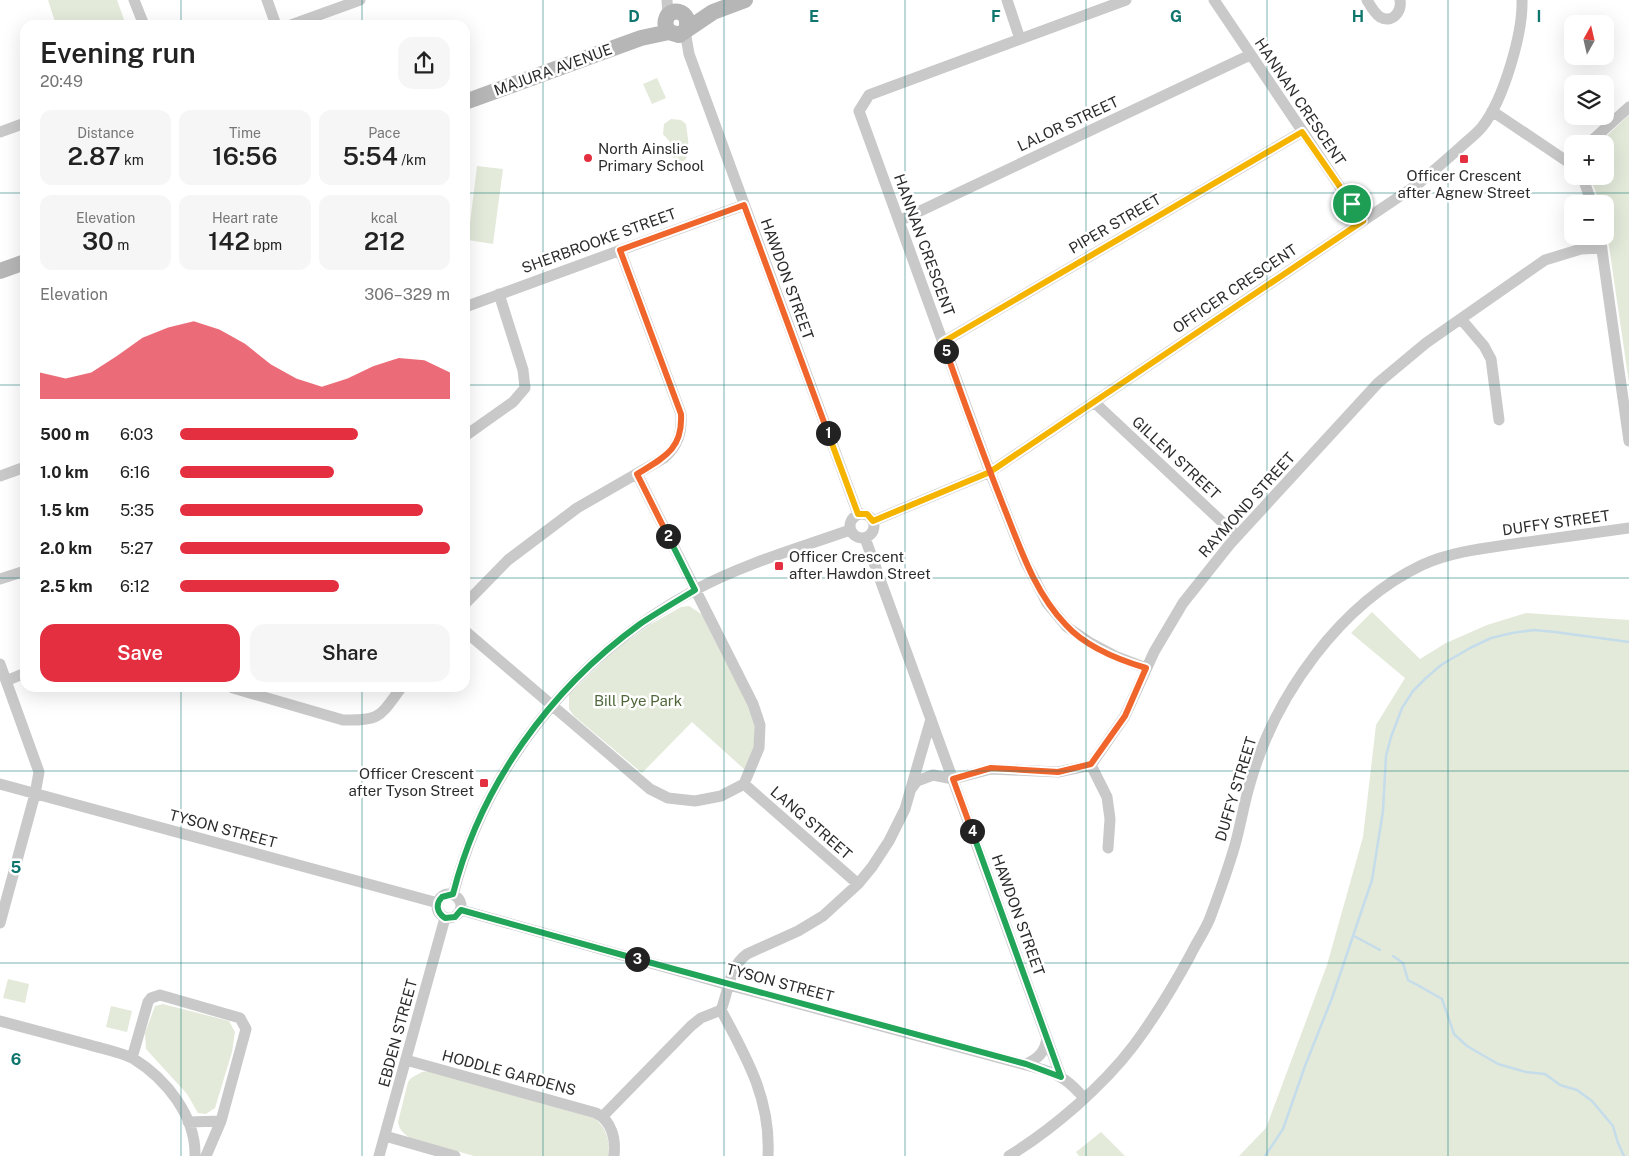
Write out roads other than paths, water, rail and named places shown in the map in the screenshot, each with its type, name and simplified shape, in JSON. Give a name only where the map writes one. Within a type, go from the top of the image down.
[{"type":"main road","name":"MAJURA AVENUE","points":[[470,100],[642,38],[675,18],[713,12],[745,0]]},
{"type":"main road","points":[[0,271],[20,264]]},
{"type":"street","points":[[134,0],[142,20]]},
{"type":"street","points":[[267,0],[274,20]]},
{"type":"street","points":[[305,20],[360,0]]},
{"type":"street","points":[[1006,0],[1020,39]]},
{"type":"street","name":"HANNAN CRESCENT","points":[[1126,0],[869,95],[859,111],[990,472],[1025,561],[1047,603],[1067,627],[1089,642],[1117,657],[1146,668]]},
{"type":"street","name":"HANNAN CRESCENT","points":[[1214,0],[1363,221]]},
{"type":"street","points":[[1367,0],[1376,14],[1386,19],[1393,17],[1399,12],[1401,8],[1400,0]]},
{"type":"street","name":"OFFICER CRESCENT","points":[[873,521],[990,472],[1418,184],[1481,129],[1492,112],[1509,71],[1517,42],[1522,0]]},
{"type":"street","name":"HAWDON STREET","points":[[675,18],[858,514]]},
{"type":"street","name":"LALOR STREET","points":[[899,221],[1250,55]]},
{"type":"street","points":[[1598,135],[1629,107]]},
{"type":"street","points":[[1492,112],[1564,158]]},
{"type":"street","points":[[0,132],[20,125]]},
{"type":"street","name":"PIPER STREET","points":[[943,342],[1302,132]]},
{"type":"street","name":"SHERBROOKE STREET","points":[[470,304],[744,205]]},
{"type":"street","name":"RAYMOND STREET","points":[[1091,764],[1125,716],[1146,668],[1183,603],[1237,536],[1378,383],[1426,343],[1545,260],[1592,245]]},
{"type":"street","points":[[1601,245],[1625,397],[1629,440]]},
{"type":"street","points":[[470,599],[508,560],[577,508],[664,458],[673,450],[680,434],[681,414],[620,250]]},
{"type":"street","points":[[470,432],[513,402],[525,388],[523,370],[499,294]]},
{"type":"street","points":[[1461,319],[1484,346],[1491,359],[1499,420]]},
{"type":"street","name":"GILLEN STREET","points":[[1094,402],[1237,536]]},
{"type":"street","points":[[0,476],[20,469]]},
{"type":"street","points":[[470,634],[644,784],[668,798],[695,801],[721,796],[744,784],[759,748],[760,725],[753,704],[637,474]]},
{"type":"street","points":[[858,514],[867,514],[873,521],[873,531],[865,538],[856,537],[850,530],[850,522],[858,514]]},
{"type":"street","name":"DUFFY STREET","points":[[1009,1156],[1047,1130],[1084,1098],[1119,1063],[1135,1044],[1174,987],[1209,920],[1234,846],[1251,780],[1276,716],[1295,683],[1351,615],[1384,588],[1422,566],[1449,555],[1478,549],[1629,528]]},
{"type":"street","points":[[453,894],[474,830],[504,771],[549,702],[609,648],[640,624],[695,590],[751,565],[850,530]]},
{"type":"street","name":"HAWDON STREET","points":[[865,538],[1061,1077]]},
{"type":"street","points":[[0,579],[20,573]]},
{"type":"street","points":[[0,664],[39,772],[35,794],[0,923]]},
{"type":"street","points":[[6,681],[20,675]]},
{"type":"street","points":[[248,692],[343,720],[361,720],[380,715],[398,692]]},
{"type":"street","points":[[768,1156],[767,1127],[763,1100],[753,1071],[721,1010],[733,971],[740,959],[757,948],[798,931],[823,916],[858,884],[872,867],[889,841],[905,809],[931,719]]},
{"type":"street","points":[[911,789],[918,781],[930,776],[953,779],[991,768],[1058,772],[1091,764],[1107,797],[1110,819],[1108,848]]},
{"type":"street","name":"TYSON STREET","points":[[0,784],[438,903]]},
{"type":"street","name":"LANG STREET","points":[[744,784],[858,884]]},
{"type":"street","points":[[453,894],[459,899],[461,910],[455,917],[445,918],[439,912],[438,903],[445,895],[453,894]]},
{"type":"street","name":"TYSON STREET","points":[[461,910],[729,985],[1026,1064],[1061,1077],[1071,1083],[1084,1098]]},
{"type":"street","name":"EBDEN STREET","points":[[379,1156],[445,918]]},
{"type":"street","points":[[132,1058],[148,1002],[151,998],[160,995],[240,1018],[246,1029],[221,1121],[206,1156]]},
{"type":"street","points":[[614,1156],[614,1141],[609,1124],[604,1116],[691,1026],[702,1018],[721,1010]]},
{"type":"street","points":[[0,1021],[132,1058],[158,1077],[177,1099],[188,1122],[195,1156]]},
{"type":"street","points":[[1026,1064],[1036,1059],[1042,1053],[1046,1046],[1047,1038]]},
{"type":"street","name":"HODDLE GARDENS","points":[[406,1060],[578,1107],[604,1116]]},
{"type":"street","points":[[188,1122],[221,1121]]},
{"type":"street","points":[[385,1136],[455,1156]]},
{"type":"waterway","points":[[1265,1156],[1283,1129],[1332,998],[1372,880],[1383,811],[1386,756],[1402,708],[1413,691],[1441,665],[1470,648],[1491,638],[1512,633],[1534,630],[1629,642]]},
{"type":"waterway","points":[[1354,936],[1380,950]]},
{"type":"waterway","points":[[1393,956],[1403,963],[1408,980],[1442,999],[1454,1034],[1467,1046],[1498,1064],[1526,1072],[1545,1074],[1560,1085],[1577,1090],[1592,1101],[1613,1126],[1624,1156]]},
{"type":"place","name":"North Ainslie Primary School","points":[[588,158]]},
{"type":"place","name":"Officer Crescent after Agnew Street","points":[[1464,159]]},
{"type":"place","name":"Officer Crescent after Hawdon Street","points":[[779,566]]},
{"type":"place","name":"Officer Crescent after Tyson Street","points":[[484,783]]},
{"type":"park label","name":"Bill Pye Park","points":[[638,701]]}]
